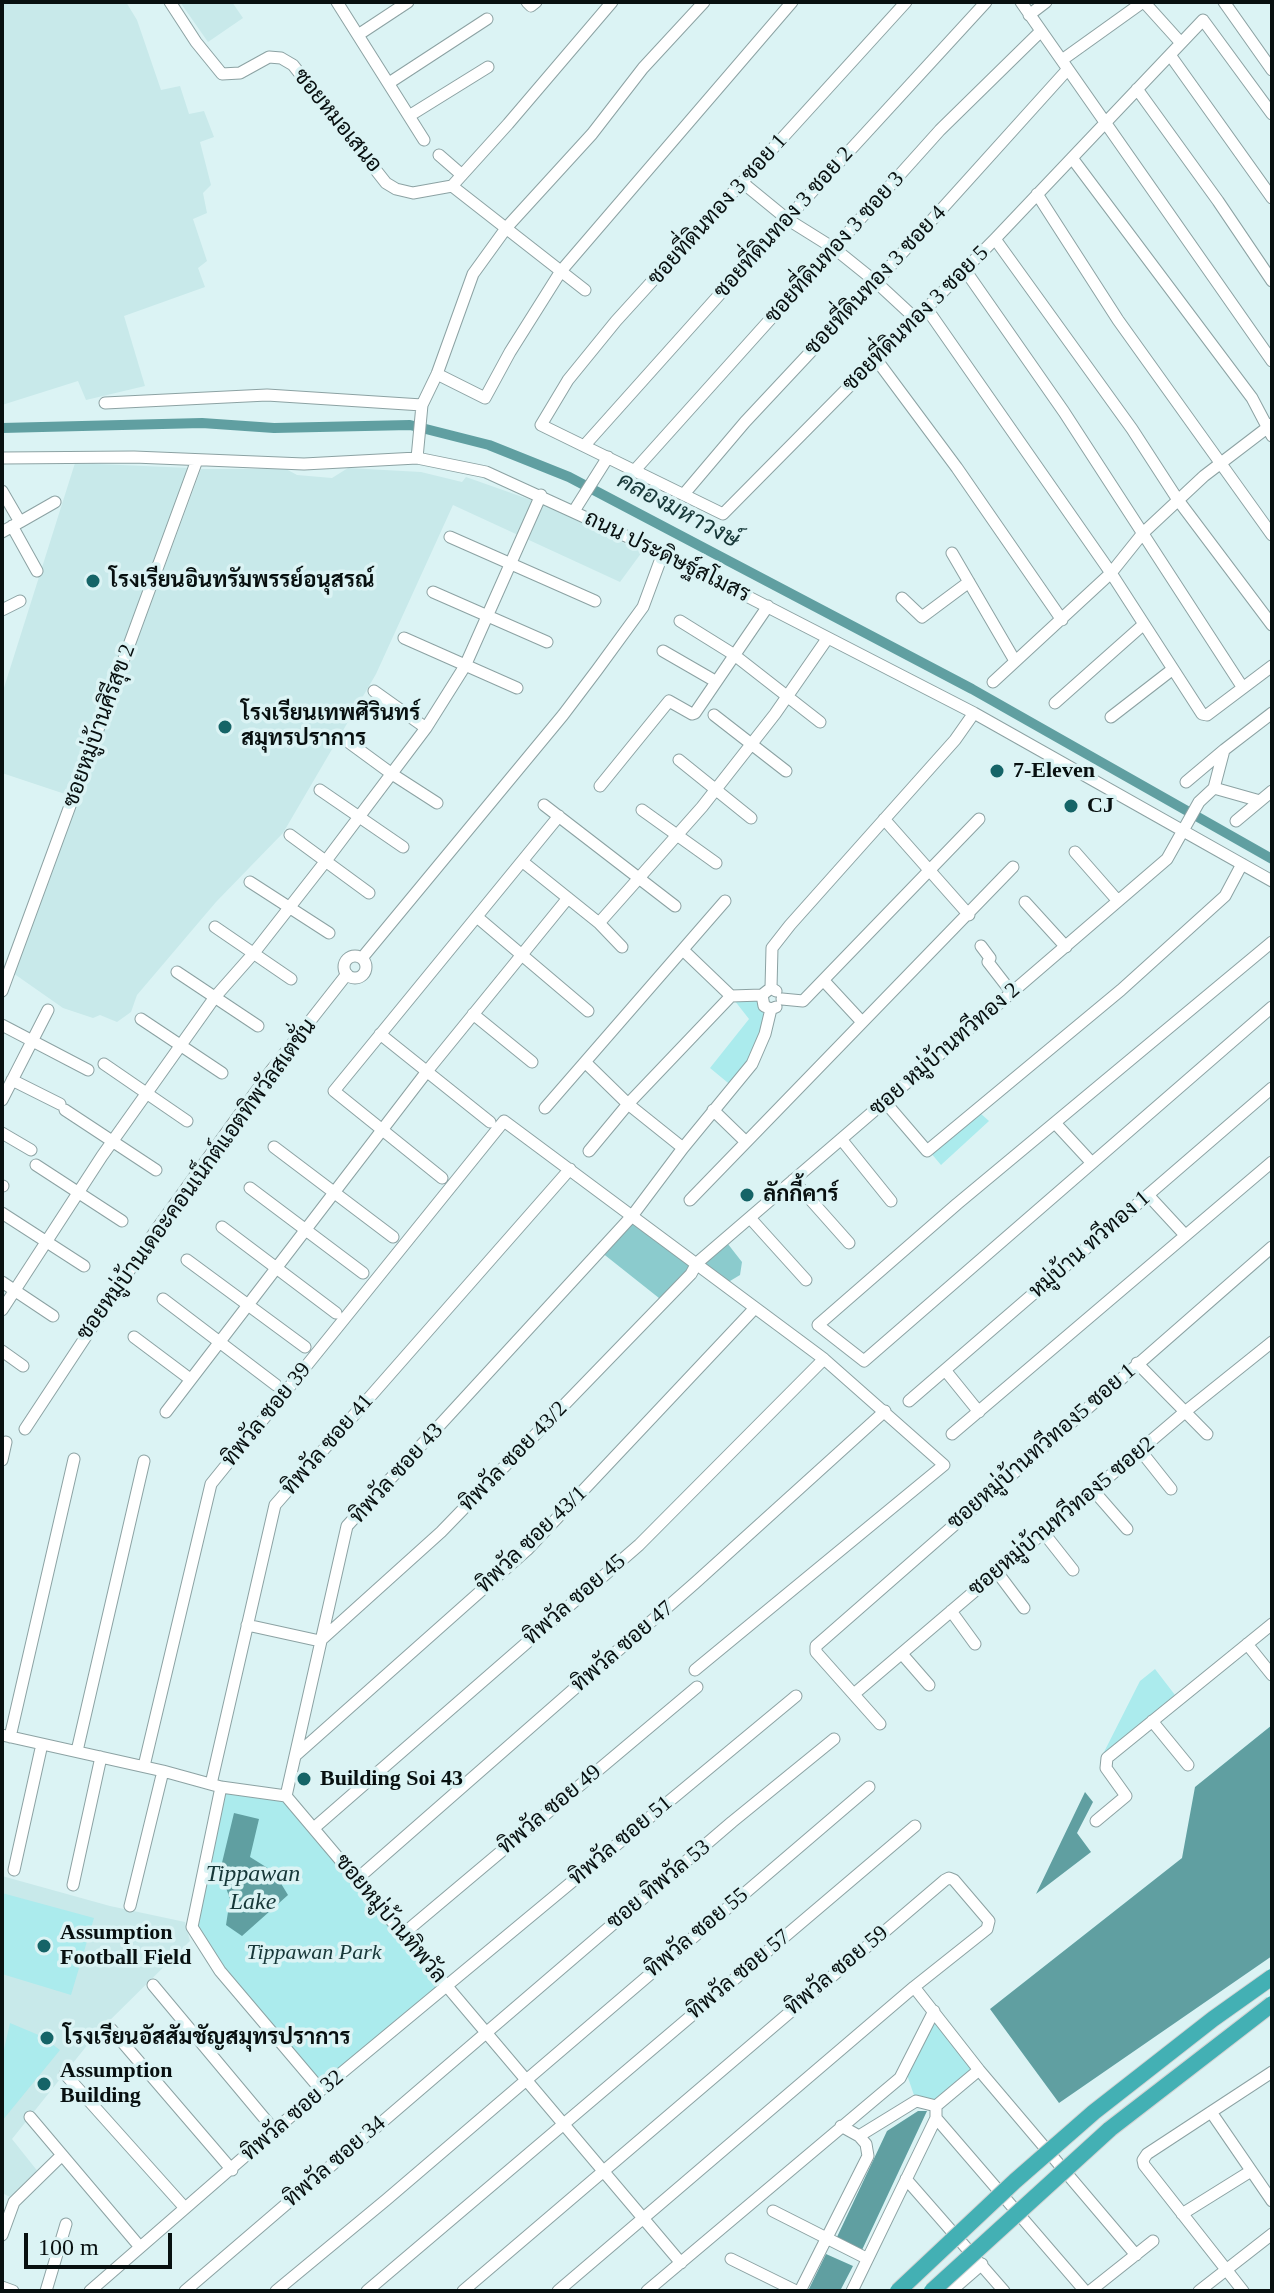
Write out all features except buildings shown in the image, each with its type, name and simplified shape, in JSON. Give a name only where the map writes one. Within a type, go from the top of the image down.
[{"type":"highway","points":[[898,2291],[1094,2112],[1272,1977]]},
{"type":"highway","points":[[932,2291],[1110,2129],[1272,2004]]},
{"type":"street","name":"ซอยหมอเสนอ","points":[[170,2],[222,74],[240,73],[269,57],[281,58],[293,65],[386,183],[413,193],[452,186]]},
{"type":"street","points":[[337,2],[424,140]]},
{"type":"street","points":[[358,35],[408,2]]},
{"type":"street","points":[[585,290],[452,186],[612,2]]},
{"type":"street","points":[[417,458],[422,407],[473,274],[507,227],[592,134],[643,68],[704,2]]},
{"type":"street","points":[[437,374],[485,398],[561,271],[792,2]]},
{"type":"street","name":"ซอยที่ดินทอง 3 ซอย 1","points":[[584,446],[541,425],[568,380],[616,321],[906,2]]},
{"type":"street","name":"ซอยที่ดินทอง 3 ซอย 2","points":[[584,446],[986,2]]},
{"type":"street","points":[[1021,2],[1272,361]]},
{"type":"street","points":[[1029,15],[1046,2]]},
{"type":"street","points":[[1143,2],[1181,43]]},
{"type":"street","name":"ซอยที่ดินทอง 3 ซอย 4","points":[[684,494],[745,422],[876,282],[1065,64],[1143,2]]},
{"type":"street","points":[[1224,2],[1272,70]]},
{"type":"street","points":[[389,83],[487,19]]},
{"type":"street","name":"ซอยที่ดินทอง 3 ซอย 5","points":[[684,494],[723,514],[917,320],[1203,20],[1272,114]]},
{"type":"street","name":"ซอยที่ดินทอง 3 ซอย 3","points":[[635,470],[940,130],[1040,32]]},
{"type":"street","points":[[1170,55],[1272,198]]},
{"type":"street","points":[[409,116],[488,67]]},
{"type":"street","points":[[1137,89],[1272,281]]},
{"type":"street","points":[[439,155],[462,175]]},
{"type":"street","points":[[993,682],[1111,573],[1143,533],[1178,500],[1222,463],[1270,430],[1252,398],[1072,158]]},
{"type":"street","points":[[743,183],[787,219],[835,249],[917,320]]},
{"type":"street","points":[[1037,194],[1118,320],[1272,535]]},
{"type":"street","points":[[995,239],[1132,429],[1178,500],[1272,625]]},
{"type":"street","points":[[965,270],[1064,412],[1243,688]]},
{"type":"street","points":[[927,309],[1111,573],[1202,714],[1207,715],[1272,666]]},
{"type":"street","points":[[876,359],[957,468],[1062,620]]},
{"type":"street","points":[[105,403],[273,395],[422,407]]},
{"type":"street","points":[[584,446],[684,494]]},
{"type":"street","name":"ถนน ประดิษฐ์สโมสร","points":[[2,458],[81,456],[304,464],[417,458],[486,472],[663,553],[974,713],[1186,828],[1272,881]]},
{"type":"street","points":[[574,511],[608,457]]},
{"type":"street","name":"ซอยหมู่บ้านศิรีสุข 2","points":[[2,991],[197,460]]},
{"type":"street","points":[[2,491],[11,527],[37,571]]},
{"type":"street","points":[[2,1310],[78,1192],[215,997],[253,954],[426,728],[465,666],[541,495]]},
{"type":"street","points":[[11,527],[55,502]]},
{"type":"street","points":[[450,537],[595,601]]},
{"type":"street","name":"ซอยหมู่บ้านเดอะคอนเน็กต์แอตทิพวัลสเตชั่น","points":[[25,1429],[156,1230],[270,1072],[347,974],[357,978],[364,974],[366,964],[362,958],[604,661],[643,607],[663,553]]},
{"type":"street","points":[[952,553],[1015,661]]},
{"type":"street","points":[[902,598],[922,617],[969,582]]},
{"type":"street","points":[[433,592],[547,642]]},
{"type":"street","points":[[2,610],[20,601]]},
{"type":"street","points":[[600,786],[669,701],[694,714],[768,606]]},
{"type":"street","points":[[680,621],[733,654],[820,722]]},
{"type":"street","points":[[1055,703],[1144,624]]},
{"type":"street","points":[[404,638],[517,688]]},
{"type":"street","points":[[599,923],[715,789],[827,639]]},
{"type":"street","points":[[663,651],[715,681]]},
{"type":"street","points":[[1111,717],[1173,669]]},
{"type":"street","points":[[374,691],[426,728]]},
{"type":"street","points":[[782,999],[778,1007],[771,1009],[764,1006],[772,948],[955,740],[974,713]]},
{"type":"street","points":[[1186,782],[1272,713]]},
{"type":"street","points":[[714,715],[786,771]]},
{"type":"street","points":[[347,741],[437,803]]},
{"type":"street","points":[[1224,750],[1214,788],[1260,801]]},
{"type":"street","points":[[679,760],[751,818]]},
{"type":"street","name":"ซอย หมู่บ้านทวีทอง 2","points":[[697,1263],[1167,859],[1199,802],[1214,788]]},
{"type":"street","points":[[320,790],[403,847]]},
{"type":"street","points":[[1236,821],[1272,791]]},
{"type":"street","points":[[544,805],[675,906]]},
{"type":"street","points":[[642,810],[716,863]]},
{"type":"street","points":[[442,1178],[334,1091],[559,816]]},
{"type":"street","points":[[884,819],[969,915]]},
{"type":"street","points":[[782,999],[803,1001],[979,819]]},
{"type":"street","points":[[290,835],[369,893]]},
{"type":"street","points":[[1075,852],[1118,901]]},
{"type":"street","points":[[523,862],[599,923],[622,947]]},
{"type":"street","points":[[885,1102],[927,1151],[1121,990],[1225,896],[1242,864]]},
{"type":"street","points":[[690,1200],[1013,867]]},
{"type":"street","points":[[250,882],[329,933]]},
{"type":"street","points":[[166,1412],[428,1070],[568,898]]},
{"type":"street","points":[[545,1108],[725,901]]},
{"type":"street","points":[[1025,902],[1066,947]]},
{"type":"street","points":[[477,917],[588,1011]]},
{"type":"street","points":[[215,927],[291,979]]},
{"type":"street","points":[[1272,942],[818,1325],[864,1361],[1272,1007]]},
{"type":"street","points":[[981,946],[990,958],[988,962],[1012,993]]},
{"type":"street","points":[[683,950],[731,996]]},
{"type":"street","points":[[177,972],[258,1026]]},
{"type":"street","points":[[824,981],[862,1022]]},
{"type":"street","points":[[589,1151],[628,1104],[731,996],[778,992],[782,999]]},
{"type":"street","name":"ทิพวัล ซอย 43","points":[[286,1796],[348,1525],[632,1216],[752,1064],[765,1034],[771,1009]]},
{"type":"street","points":[[2,1100],[48,1010]]},
{"type":"street","points":[[473,1014],[532,1062]]},
{"type":"street","points":[[141,1019],[222,1073]]},
{"type":"street","points":[[2,1025],[88,1070]]},
{"type":"street","points":[[380,1034],[490,1122]]},
{"type":"street","points":[[585,1062],[628,1104],[683,1148]]},
{"type":"street","points":[[104,1064],[187,1121]]},
{"type":"street","points":[[12,1080],[62,1107],[156,1170]]},
{"type":"street","name":"หมู่บ้าน ทวีทอง 1","points":[[909,1401],[1272,1088]]},
{"type":"street","points":[[713,1110],[746,1142]]},
{"type":"street","name":"ทิพวัล ซอย 39","points":[[144,1766],[211,1484],[506,1121],[570,1169]]},
{"type":"street","points":[[1055,1123],[1092,1163]]},
{"type":"street","points":[[2,1133],[31,1150]]},
{"type":"street","points":[[841,1139],[891,1201]]},
{"type":"street","points":[[274,1147],[393,1237]]},
{"type":"street","points":[[952,1434],[1272,1162]]},
{"type":"street","points":[[36,1165],[122,1221]]},
{"type":"street","points":[[570,1169],[824,1359],[944,1465],[695,1670]]},
{"type":"street","name":"ทิพวัล ซอย 41","points":[[321,2090],[226,1979],[192,1927],[247,1625],[275,1505],[570,1169]]},
{"type":"street","points":[[793,1180],[849,1243]]},
{"type":"street","points":[[250,1188],[363,1273]]},
{"type":"street","points":[[1148,1195],[1185,1235]]},
{"type":"street","points":[[2,1213],[84,1266]]},
{"type":"street","points":[[750,1218],[806,1280]]},
{"type":"street","points":[[222,1227],[336,1313]]},
{"type":"street","name":"ซอยหมู่บ้านทวีทอง5 ซอย 1","points":[[854,1694],[815,1649],[1272,1247]]},
{"type":"street","points":[[187,1260],[305,1347]]},
{"type":"street","name":"ทิพวัล ซอย 43/2","points":[[320,1641],[441,1532],[691,1274],[697,1263]]},
{"type":"street","points":[[2,1282],[53,1316]]},
{"type":"street","points":[[163,1299],[276,1385]]},
{"type":"street","name":"ทิพวัล ซอย 43/1","points":[[294,1756],[527,1550],[755,1308]]},
{"type":"street","points":[[134,1337],[190,1379]]},
{"type":"street","name":"ซอยหมู่บ้านทวีทอง5 ซอย2","points":[[854,1694],[1186,1411],[1272,1342]]},
{"type":"street","points":[[2,1351],[23,1366]]},
{"type":"street","name":"ทิพวัล ซอย 45","points":[[314,1828],[639,1545],[824,1359]]},
{"type":"street","points":[[1137,1363],[1207,1434]]},
{"type":"street","points":[[945,1370],[979,1412]]},
{"type":"street","name":"ทิพวัล ซอย 47","points":[[357,1879],[695,1583],[885,1411]]},
{"type":"street","points":[[2,1460],[6,1442]]},
{"type":"street","points":[[1140,1450],[1171,1489]]},
{"type":"street","points":[[74,1459],[6,1736],[144,1766],[216,1786],[286,1796]]},
{"type":"street","points":[[77,1751],[144,1461]]},
{"type":"street","points":[[1093,1490],[1127,1529]]},
{"type":"street","points":[[1043,1532],[1073,1570]]},
{"type":"street","points":[[997,1572],[1024,1608]]},
{"type":"street","points":[[951,1611],[975,1644]]},
{"type":"street","points":[[1096,1821],[1126,1796],[1106,1768],[1107,1758],[1272,1624]]},
{"type":"street","points":[[247,1625],[320,1641]]},
{"type":"street","points":[[1247,1644],[1272,1675]]},
{"type":"street","points":[[902,1654],[929,1685]]},
{"type":"street","name":"ทิพวัล ซอย 49","points":[[403,1934],[697,1687]]},
{"type":"street","points":[[854,1694],[880,1724]]},
{"type":"street","name":"ทิพวัล ซอย 51","points":[[446,1986],[796,1696]]},
{"type":"street","points":[[1152,1721],[1188,1765]]},
{"type":"street","name":"ซอย ทิพวัล 53","points":[[485,2033],[834,1739]]},
{"type":"street","points":[[14,1870],[42,1744]]},
{"type":"street","points":[[73,1885],[101,1757]]},
{"type":"street","points":[[130,1906],[163,1771]]},
{"type":"street","name":"ทิพวัล ซอย 55","points":[[276,2291],[869,1787]]},
{"type":"street","name":"ซอยหมู่บ้านทิพวัล","points":[[286,1796],[681,2263]]},
{"type":"street","name":"ทิพวัล ซอย 57","points":[[367,2291],[915,1826]]},
{"type":"street","name":"ทิพวัล ซอย 59","points":[[604,2169],[949,1878],[989,1925],[914,1987]]},
{"type":"street","points":[[153,1985],[275,2131]]},
{"type":"street","name":"ทิพวัล ซอย 32","points":[[90,2291],[446,1986]]},
{"type":"street","points":[[558,2291],[914,1987],[979,2070],[1136,2255]]},
{"type":"street","points":[[647,2291],[900,2078],[934,2011]]},
{"type":"street","points":[[111,2029],[232,2170]]},
{"type":"street","name":"ทิพวัล ซอย 34","points":[[185,2291],[485,2033]]},
{"type":"street","points":[[852,2291],[936,2112],[979,2070]]},
{"type":"street","points":[[65,2074],[185,2208]]},
{"type":"street","points":[[1243,2291],[1143,2160],[1147,2154],[1211,2112],[1270,2077]]},
{"type":"street","points":[[859,2136],[916,2101],[936,2112],[1088,2291],[1153,2241]]},
{"type":"street","points":[[1211,2112],[1272,2201]]},
{"type":"street","points":[[30,2117],[140,2247]]},
{"type":"street","points":[[731,2259],[798,2291],[868,2156],[866,2144],[859,2136],[841,2126]]},
{"type":"street","points":[[2,2235],[14,2202],[61,2156]]},
{"type":"street","points":[[463,2291],[604,2169]]},
{"type":"street","points":[[1182,2214],[1251,2171]]},
{"type":"street","points":[[906,2179],[1004,2291]]},
{"type":"street","points":[[773,2211],[866,2258]]},
{"type":"street","points":[[46,2291],[66,2224]]},
{"type":"street","points":[[1199,2291],[1272,2234]]},
{"type":"street","points":[[951,2291],[982,2264]]},
{"type":"street","points":[[2,2287],[13,2291]]},
{"type":"shaded area","points":[[2,2],[126,2],[137,20],[161,90],[180,86],[189,114],[204,111],[214,137],[200,142],[211,185],[203,193],[207,213],[193,219],[207,261],[198,268],[205,287],[124,316],[145,386],[86,400],[78,381],[2,405]]},
{"type":"shaded area","points":[[180,2],[232,2],[243,18],[208,42]]},
{"type":"shaded area","name":"โรงเรียนอินทรัมพรรย์อนุสรณ์","points":[[75,463],[190,468],[68,795],[2,773],[2,694]]},
{"type":"shaded area","name":"โรงเรียนเทพศิรินทร์ สมุทรปราการ","points":[[348,468],[421,472],[462,482],[466,477],[548,506],[642,552],[620,582],[453,505],[376,674],[283,833],[216,902],[137,995],[131,1012],[117,1022],[100,1015],[93,1018],[63,1008],[13,973],[201,469],[286,469],[297,475],[332,478]]},
{"type":"shaded area","points":[[632,1216],[697,1263],[724,1239],[742,1262],[740,1275],[725,1284],[697,1264],[664,1302],[601,1252]]},
{"type":"shaded area","name":"โรงเรียนอัสสัมชัญสมุทรปราการ","points":[[2,1876],[110,1906],[185,1922],[190,1941],[97,2033],[12,2139],[39,2173],[10,2197],[2,2193]]},
{"type":"green space","points":[[762,995],[771,1009],[765,1034],[733,1087],[710,1068],[749,1019],[731,996]]},
{"type":"green space","points":[[980,1113],[989,1121],[941,1165],[930,1152]]},
{"type":"green space","points":[[1155,1669],[1175,1695],[1102,1756],[1140,1681]]},
{"type":"green space","name":"Tippawan Park","points":[[221,1787],[286,1796],[446,1986],[321,2090],[192,1927]]},
{"type":"green space","name":"Assumption Football Field","points":[[2,1893],[94,1918],[71,1995],[2,1974]]},
{"type":"green space","points":[[934,2011],[979,2070],[936,2106],[916,2101],[905,2069]]},
{"type":"green space","points":[[10,2023],[41,2036],[60,2050],[2,2121],[2,2058]]},
{"type":"water","points":[[1272,1725],[1272,1956],[1059,2103],[990,2009],[1182,1858],[1195,1787]]},
{"type":"water","points":[[1085,1792],[1093,1802],[1077,1833],[1091,1852],[1036,1894]]},
{"type":"water","name":"Tippawan Lake","points":[[234,1813],[259,1819],[250,1857],[274,1872],[288,1895],[242,1936],[226,1925],[230,1899],[220,1871]]},
{"type":"water","points":[[918,2111],[927,2111],[862,2250],[837,2237],[887,2131]]},
{"type":"water","points":[[826,2254],[853,2266],[840,2291],[808,2291]]},
{"type":"waterway","name":"คลองมหาวงษ์","points":[[2,428],[202,423],[274,428],[410,425],[489,445],[569,477],[972,689],[1272,859]]},
{"type":"place","name":"โรงเรียนอินทรัมพรรย์อนุสรณ์","points":[[93,581]]},
{"type":"place","name":"โรงเรียนเทพศิรินทร์ สมุทรปราการ","points":[[225,727]]},
{"type":"place","name":"7-Eleven","points":[[997,771]]},
{"type":"place","name":"CJ","points":[[1071,806]]},
{"type":"place","name":"ลักกี้คาร์","points":[[747,1195]]},
{"type":"place","name":"Building Soi 43","points":[[304,1779]]},
{"type":"place","name":"Assumption Football Field","points":[[44,1946]]},
{"type":"place","name":"โรงเรียนอัสสัมชัญสมุทรปราการ","points":[[47,2038]]},
{"type":"place","name":"Assumption Building","points":[[44,2084]]}]
